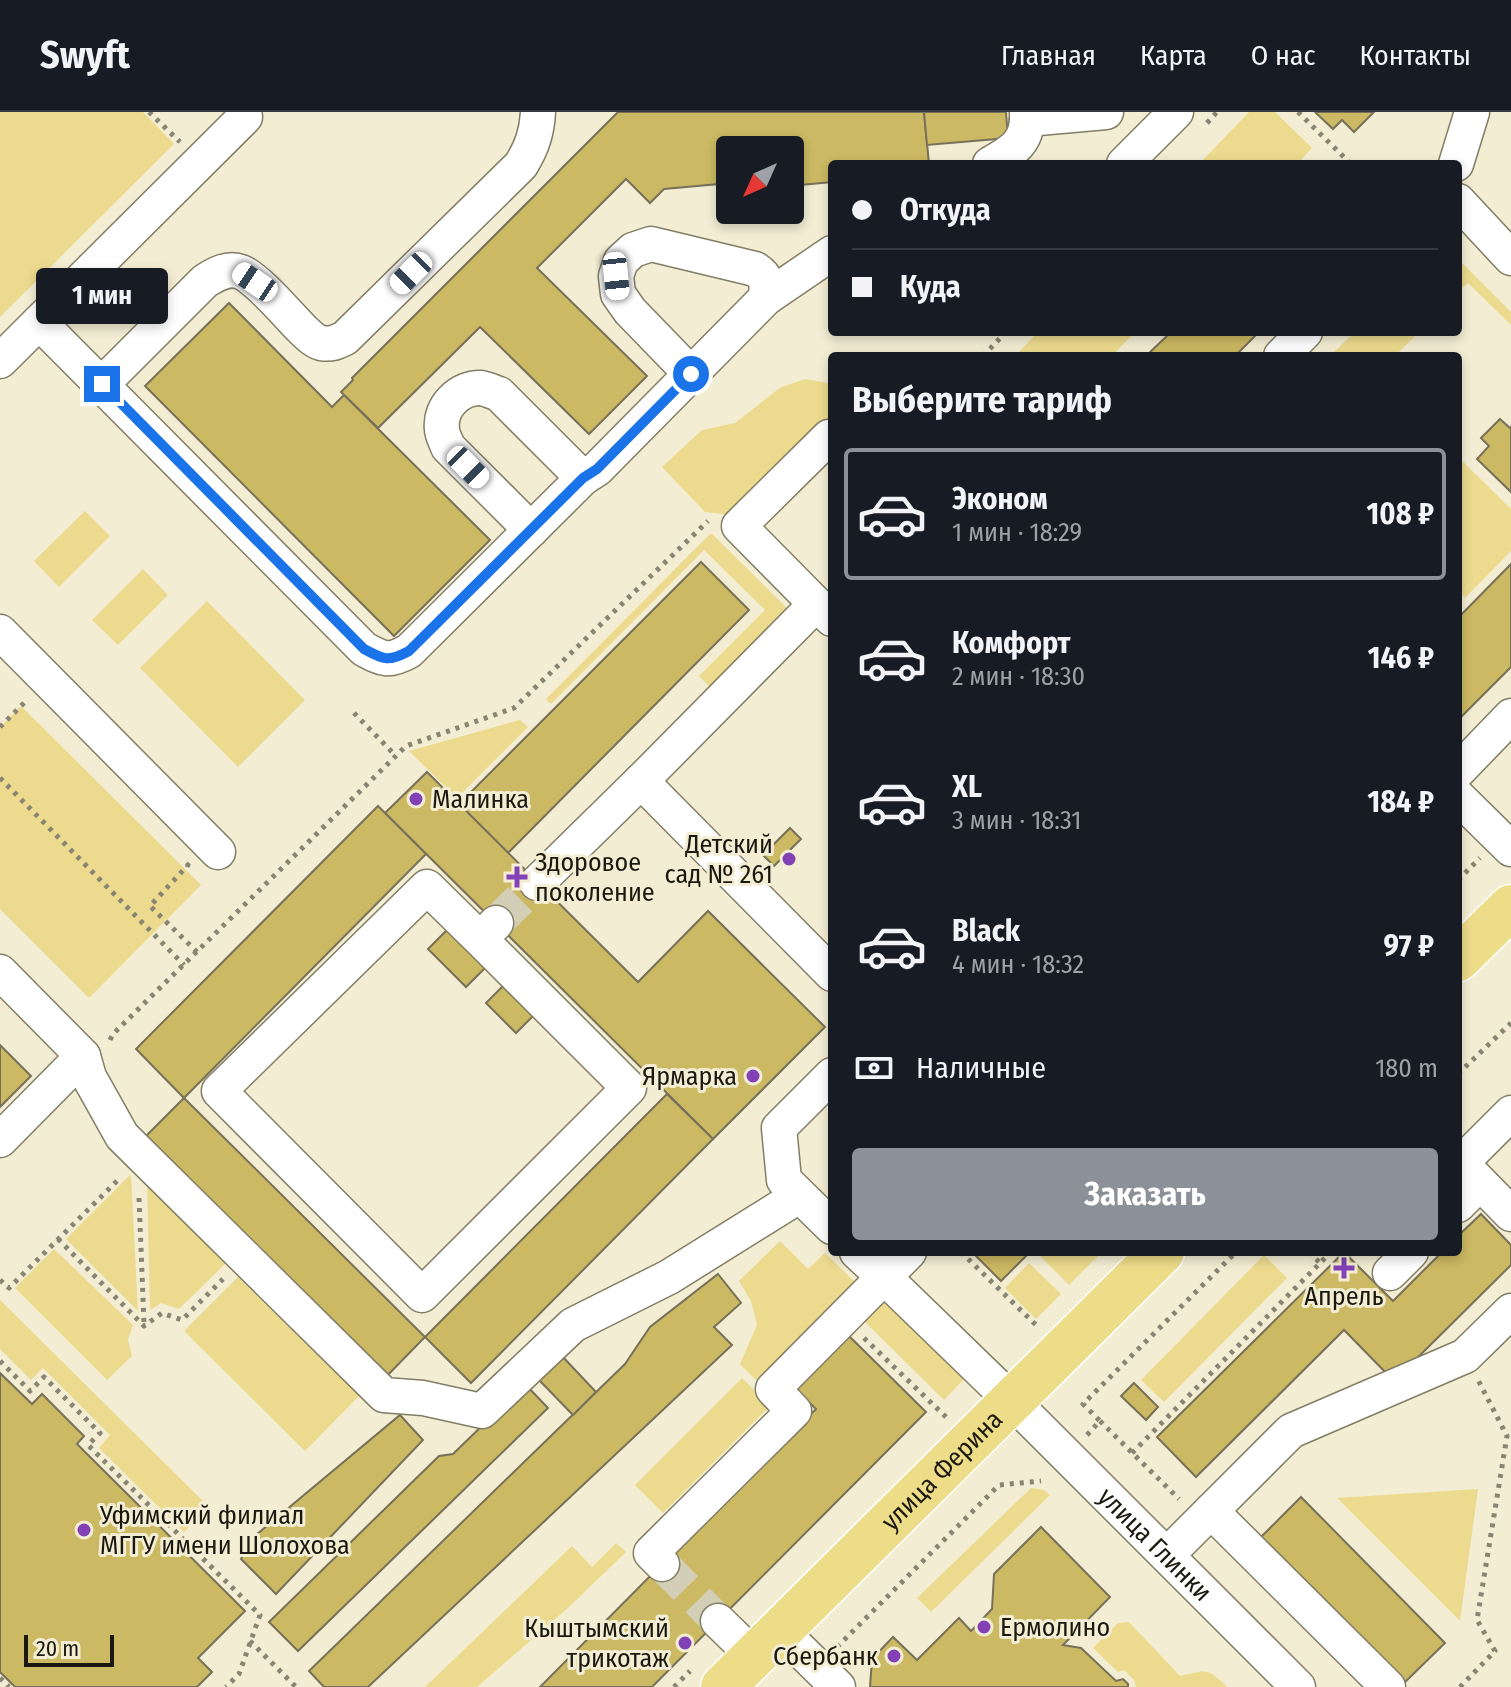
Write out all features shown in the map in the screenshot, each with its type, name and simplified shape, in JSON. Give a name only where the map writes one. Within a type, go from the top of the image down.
[{"type":"main road","points":[[1462,955],[1511,907]]},
{"type":"main road","name":"улица Ферина","points":[[723,1687],[1158,1256]]},
{"type":"street","points":[[102,384],[216,273],[240,272],[255,282],[319,343],[333,344],[345,338],[521,165],[537,129],[538,112]]},
{"type":"street","points":[[997,160],[1022,140],[1027,116],[1121,131],[1176,112]]},
{"type":"street","points":[[1457,160],[1472,112]]},
{"type":"street","points":[[0,361],[225,118]]},
{"type":"street","points":[[1462,205],[1511,258]]},
{"type":"street","points":[[691,374],[630,311],[618,294],[616,276],[621,261],[633,250],[651,244],[755,269],[763,274],[768,283],[766,298]]},
{"type":"street","points":[[39,322],[364,649],[381,659],[395,659],[409,651],[583,478],[597,469],[766,298],[827,262]]},
{"type":"street","points":[[1285,352],[1301,336]]},
{"type":"street","points":[[531,530],[448,447],[442,420],[452,399],[472,388],[484,388],[499,394],[583,478]]},
{"type":"street","points":[[537,883],[641,781],[824,611],[739,526],[828,438]]},
{"type":"street","points":[[9,662],[218,852]]},
{"type":"street","points":[[1462,767],[1511,716]]},
{"type":"street","points":[[641,781],[828,970]]},
{"type":"street","points":[[1462,801],[1511,849]]},
{"type":"street","points":[[427,887],[488,931],[629,1088],[422,1295],[219,1091],[427,887]]},
{"type":"street","points":[[0,972],[86,1066],[122,1136],[384,1395],[423,1398],[482,1411],[573,1325],[669,1277],[786,1204],[796,1192]]},
{"type":"street","points":[[0,1140],[86,1066]]},
{"type":"street","points":[[828,1079],[779,1128],[784,1180],[828,1223]]},
{"type":"street","points":[[1511,1113],[1464,1178],[1511,1214]]},
{"type":"street","name":"улица Глинки","points":[[861,1256],[1012,1401],[1298,1687]]},
{"type":"street","points":[[662,1564],[651,1553],[794,1411],[773,1389],[905,1256]]},
{"type":"street","points":[[1167,1555],[1291,1431],[1465,1356],[1511,1311]]},
{"type":"street","points":[[1206,1516],[1388,1687]]},
{"type":"street","points":[[718,1621],[767,1643],[828,1677]]},
{"type":"path","points":[[149,112],[180,142],[225,118]]},
{"type":"path","points":[[1298,112],[1347,160]]},
{"type":"path","points":[[987,352],[1002,336]]},
{"type":"path","points":[[86,1066],[113,1034],[406,746],[514,708],[712,518],[739,526]]},
{"type":"path","points":[[0,727],[25,702],[9,662]]},
{"type":"path","points":[[354,713],[396,756]]},
{"type":"path","points":[[0,778],[184,965]]},
{"type":"path","points":[[177,855],[188,865],[150,906],[197,952]]},
{"type":"path","points":[[1462,1070],[1511,1023]]},
{"type":"path","points":[[0,1280],[9,1288],[126,1172]]},
{"type":"path","points":[[139,1191],[144,1326]]},
{"type":"path","points":[[58,1239],[144,1326]]},
{"type":"path","points":[[965,1256],[1038,1327]]},
{"type":"path","points":[[1206,1516],[1132,1453],[1083,1404],[1232,1256]]},
{"type":"path","points":[[1313,1256],[1320,1263]]},
{"type":"path","points":[[1132,1453],[1327,1256]]},
{"type":"path","points":[[144,1326],[162,1313],[182,1320],[227,1275]]},
{"type":"path","points":[[844,1318],[946,1418]]},
{"type":"path","points":[[1460,1687],[1495,1651],[1477,1620],[1507,1436],[1465,1356]]},
{"type":"path","points":[[0,1361],[30,1391],[44,1377],[100,1433],[88,1445],[260,1615],[239,1674],[226,1687]]},
{"type":"path","points":[[1081,1441],[1100,1421]]},
{"type":"path","points":[[828,1677],[999,1485],[1041,1481]]},
{"type":"path","points":[[250,1641],[296,1687]]},
{"type":"path","points":[[0,1678],[9,1687]]},
{"type":"shaded area","points":[[0,112],[143,112],[174,144],[0,317]]},
{"type":"shaded area","points":[[1249,112],[1275,112],[1312,148],[1301,160],[1203,160]]},
{"type":"shaded area","points":[[1462,263],[1511,312],[1511,325],[1468,283],[1462,288]]},
{"type":"shaded area","points":[[1034,336],[1131,336],[1116,352],[1019,352]]},
{"type":"shaded area","points":[[1351,336],[1415,336],[1399,352],[1334,352]]},
{"type":"shaded area","points":[[806,379],[828,383],[828,427],[739,516],[705,512],[662,467],[702,430],[735,423],[781,387]]},
{"type":"shaded area","points":[[1462,461],[1511,509],[1511,551],[1465,598],[1462,595]]},
{"type":"shaded area","points":[[85,511],[110,536],[59,587],[34,561]]},
{"type":"shaded area","points":[[711,533],[789,610],[711,688],[699,676],[765,610],[704,550],[551,704],[546,699]]},
{"type":"shaded area","points":[[143,569],[168,595],[118,645],[92,620]]},
{"type":"shaded area","points":[[207,601],[305,700],[238,767],[140,668]]},
{"type":"shaded area","points":[[21,706],[201,885],[89,998],[0,909],[0,727]]},
{"type":"shaded area","points":[[520,720],[528,727],[457,798],[409,751]]},
{"type":"shaded area","points":[[131,1174],[138,1311],[66,1239]]},
{"type":"shaded area","points":[[147,1182],[226,1263],[179,1309],[161,1303],[150,1310]]},
{"type":"shaded area","points":[[780,1241],[808,1269],[825,1253],[860,1287],[762,1386],[740,1364],[757,1325],[751,1301],[739,1281]]},
{"type":"shaded area","points":[[54,1249],[133,1325],[128,1340],[132,1356],[107,1380],[15,1288]]},
{"type":"shaded area","points":[[1040,1256],[1098,1256],[1069,1285]]},
{"type":"shaded area","points":[[1263,1256],[1287,1278],[1164,1402],[1141,1380]]},
{"type":"shaded area","points":[[1029,1263],[1061,1294],[1036,1319],[1005,1288]]},
{"type":"shaded area","points":[[238,1277],[359,1396],[305,1451],[184,1331]]},
{"type":"shaded area","points":[[885,1294],[968,1375],[944,1400],[861,1318]]},
{"type":"shaded area","points":[[0,1300],[209,1507],[184,1532],[99,1448],[110,1435],[43,1368],[31,1380],[0,1349]]},
{"type":"shaded area","points":[[742,1378],[770,1406],[663,1513],[635,1485]]},
{"type":"shaded area","points":[[1031,1488],[1044,1490],[1050,1495],[931,1612],[917,1598]]},
{"type":"shaded area","points":[[1478,1489],[1460,1621],[1337,1498]]},
{"type":"shaded area","points":[[616,1543],[626,1552],[569,1607],[477,1687],[425,1687],[572,1546],[592,1567]]},
{"type":"shaded area","points":[[1129,1622],[1180,1676],[1210,1673],[1227,1687],[1136,1687],[1134,1680],[1124,1670],[1118,1672],[1093,1648],[1118,1623]]},
{"type":"building","points":[[618,112],[924,112],[929,160],[828,160],[828,182],[804,185],[804,136],[716,136],[716,184],[664,189],[650,203],[626,179],[537,268],[647,376],[589,434],[480,327],[378,428],[341,392]]},
{"type":"building","points":[[924,112],[1006,112],[1008,138],[927,145]]},
{"type":"building","points":[[1315,112],[1374,112],[1354,132],[1342,120],[1333,129]]},
{"type":"building","points":[[229,303],[332,407],[344,395],[490,540],[394,636],[145,386]]},
{"type":"building","points":[[1167,336],[1255,336],[1239,352],[1150,352]]},
{"type":"building","points":[[1500,419],[1511,427],[1511,492],[1477,459],[1489,446],[1481,438]]},
{"type":"building","points":[[701,562],[749,610],[508,853],[459,804]]},
{"type":"building","points":[[1511,564],[1511,667],[1462,716],[1462,614]]},
{"type":"building","points":[[427,772],[638,982],[708,911],[825,1027],[713,1139],[385,813]]},
{"type":"building","points":[[378,806],[426,854],[184,1098],[136,1049]]},
{"type":"building","points":[[790,828],[801,839],[774,866],[763,855]]},
{"type":"building","points":[[448,929],[486,967],[466,987],[428,949]]},
{"type":"building","points":[[504,985],[534,1015],[516,1033],[486,1003]]},
{"type":"building","points":[[0,1045],[31,1076],[0,1107]]},
{"type":"building","points":[[667,1094],[713,1139],[471,1383],[425,1337]]},
{"type":"building","points":[[184,1098],[425,1337],[377,1386],[136,1146]]},
{"type":"building","points":[[1481,1214],[1511,1245],[1511,1265],[1394,1381],[1344,1330],[1196,1477],[1157,1437],[1340,1256],[1348,1256],[1393,1301],[1438,1256],[1462,1256],[1462,1232]]},
{"type":"building","points":[[976,1256],[1026,1256],[1001,1281]]},
{"type":"building","points":[[718,1274],[741,1303],[714,1327],[732,1345],[368,1687],[324,1687],[309,1671],[625,1364],[650,1327]]},
{"type":"building","points":[[846,1333],[926,1412],[652,1687],[540,1687],[816,1409],[792,1386]]},
{"type":"building","points":[[561,1355],[596,1392],[573,1415],[538,1379]]},
{"type":"building","name":"Уфимский филиал МГГУ имени Шолохова","points":[[0,1373],[32,1404],[42,1394],[84,1436],[77,1444],[245,1611],[198,1658],[212,1672],[197,1687],[15,1687],[0,1672]]},
{"type":"building","points":[[1134,1383],[1158,1407],[1146,1420],[1121,1396]]},
{"type":"building","points":[[525,1384],[548,1408],[298,1651],[269,1622],[439,1456],[453,1454]]},
{"type":"building","points":[[400,1415],[423,1440],[276,1594],[241,1559],[250,1540]]},
{"type":"building","points":[[1301,1497],[1445,1643],[1403,1684],[1259,1539]]},
{"type":"building","points":[[1041,1527],[1110,1597],[1063,1645],[1081,1648],[1116,1681],[1123,1679],[1128,1687],[870,1687],[872,1659],[893,1637],[917,1660],[959,1618],[971,1631],[992,1609],[994,1574]]},
{"type":"tunnel","points":[[496,923],[537,883]]},
{"type":"tunnel","points":[[662,1564],[718,1621]]},
{"type":"place","name":"Малинка","points":[[416,799]]},
{"type":"place","name":"Детский сад № 261","points":[[789,859]]},
{"type":"place","name":"Здоровое поколение","points":[[517,877]]},
{"type":"place","name":"Ярмарка","points":[[753,1076]]},
{"type":"place","name":"Апрель","points":[[1344,1268]]},
{"type":"place","name":"Уфимский филиал МГГУ имени Шолохова","points":[[84,1530]]},
{"type":"place","name":"Ермолино","points":[[984,1627]]},
{"type":"place","name":"Кыштымский трикотаж","points":[[685,1643]]},
{"type":"place","name":"Сбербанк","points":[[894,1656]]},
{"type":"route","points":[[102,384],[364,649],[381,659],[395,659],[409,651],[691,374]]}]
